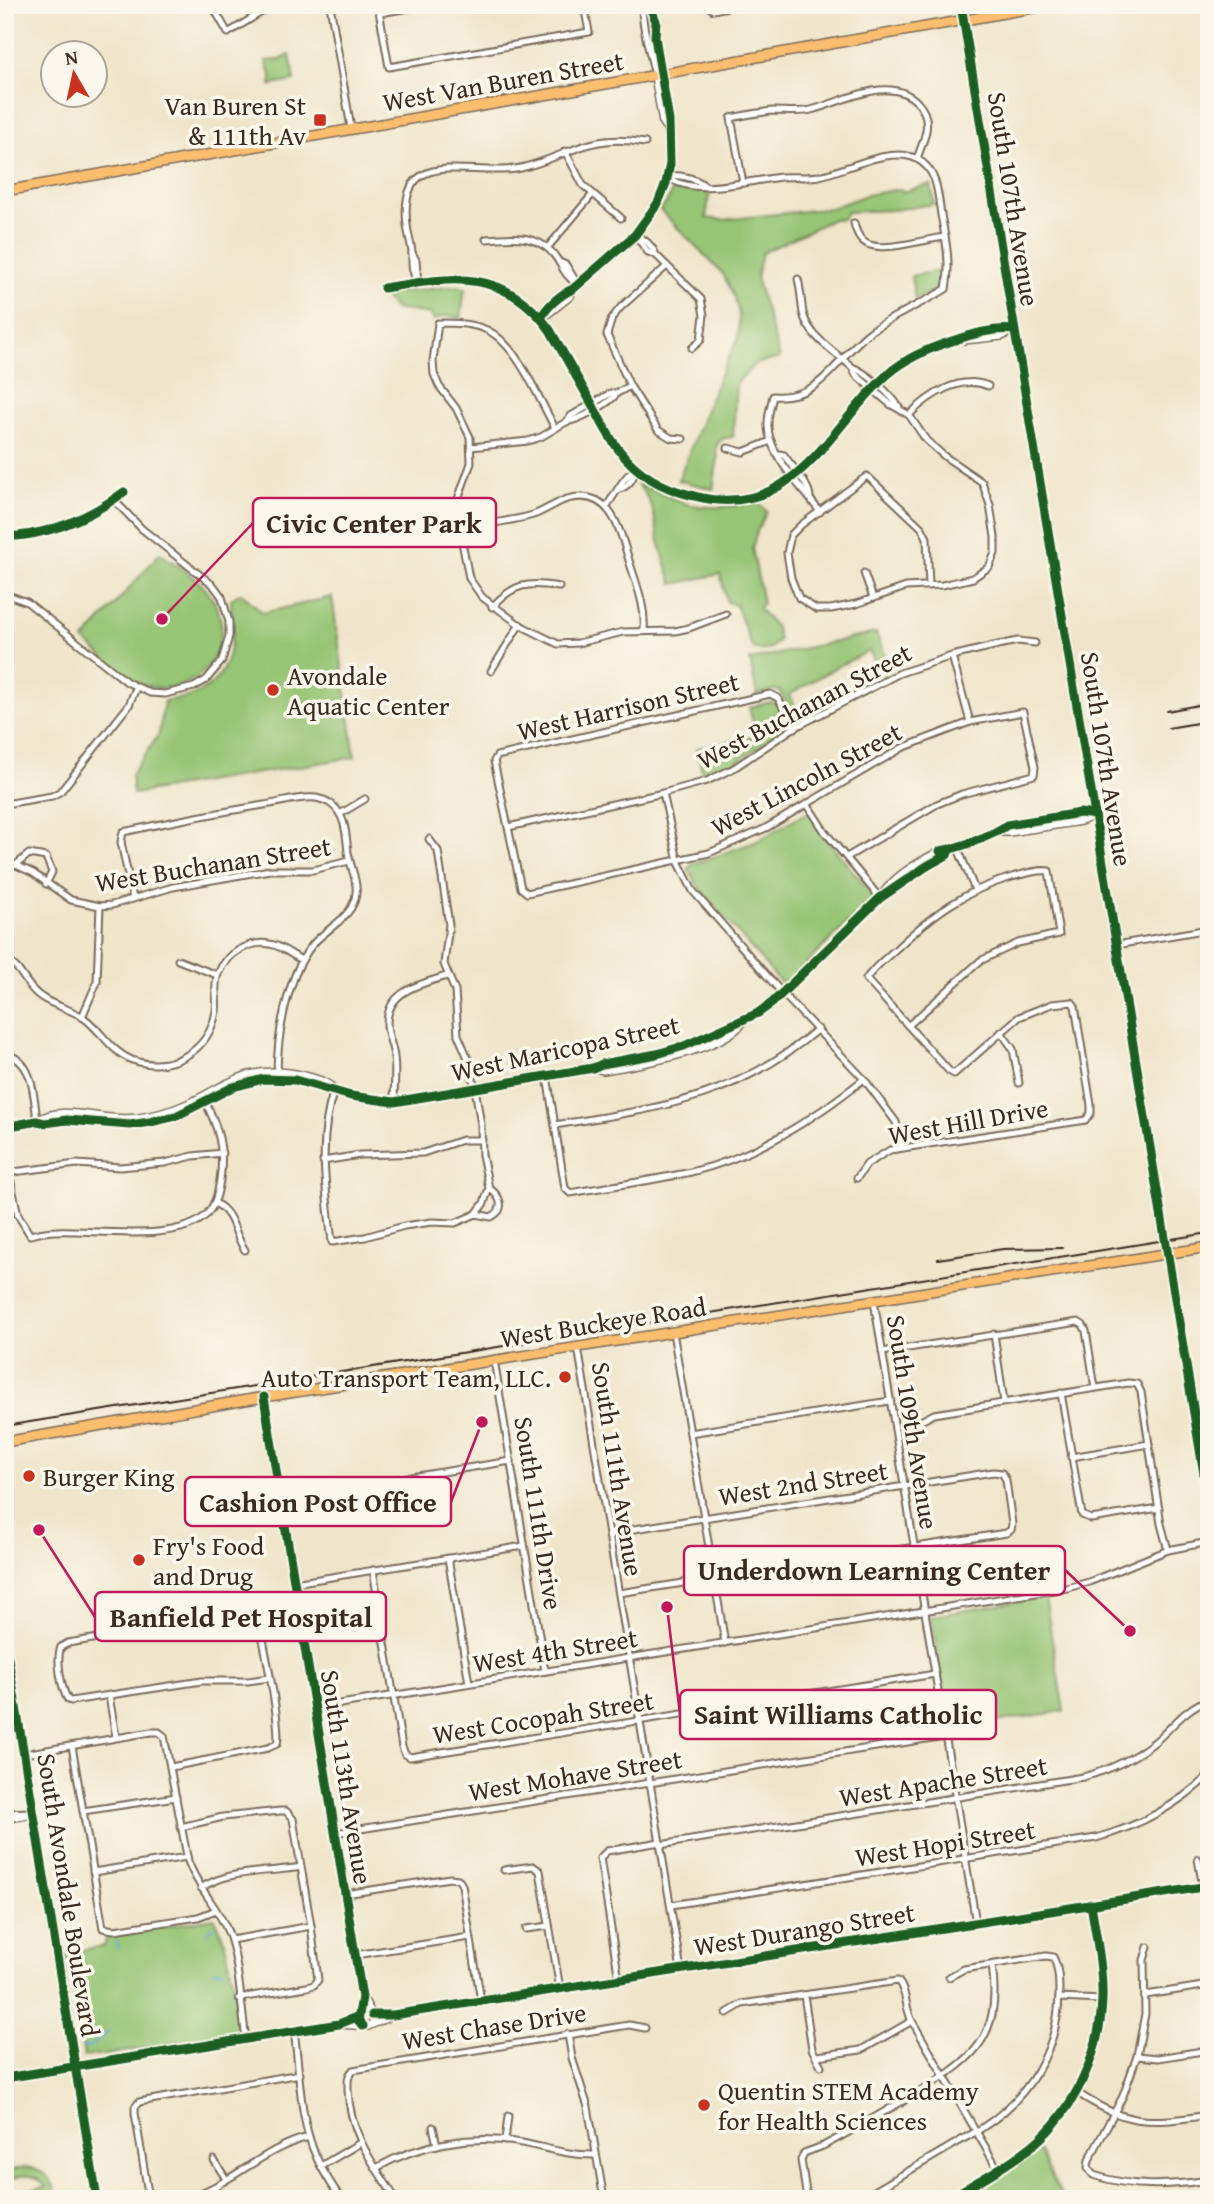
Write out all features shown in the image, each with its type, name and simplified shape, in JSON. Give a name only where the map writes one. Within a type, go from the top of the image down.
[{"type":"main road","name":"South 107th Avenue","points":[[961,5],[1209,1504]]},
{"type":"main road","name":"West Van Buren Street","points":[[5,191],[1049,5]]},
{"type":"main road","name":"West Buckeye Road","points":[[5,1442],[264,1397],[1209,1247]]},
{"type":"main road","name":"South Avondale Boulevard","points":[[5,1640],[97,2199]]},
{"type":"street","points":[[212,5],[229,33],[273,5]]},
{"type":"street","points":[[330,5],[351,128]]},
{"type":"street","points":[[379,5],[389,67],[589,32],[584,5]]},
{"type":"street","points":[[380,13],[426,5]]},
{"type":"street","points":[[541,318],[570,296],[576,287],[635,235],[658,202],[667,176],[669,121],[642,17],[642,5]]},
{"type":"street","points":[[649,5],[656,21],[658,76]]},
{"type":"street","points":[[708,7],[713,10],[737,5]]},
{"type":"street","points":[[642,17],[654,14]]},
{"type":"street","points":[[743,183],[731,118],[773,111],[814,109],[842,99],[881,91],[905,92],[921,105],[928,121],[917,158]]},
{"type":"street","points":[[418,283],[405,207],[409,191],[418,178],[446,169],[500,170],[522,167],[582,145],[617,138],[645,143]]},
{"type":"street","points":[[565,151],[575,173],[592,195],[621,218]]},
{"type":"street","points":[[667,176],[682,184],[722,186],[784,177],[817,176],[862,162],[894,156],[917,158],[933,175],[950,271],[946,289],[872,331],[815,387],[788,397],[773,396],[768,426],[771,441],[795,476],[810,492],[810,497],[820,512]]},
{"type":"street","points":[[548,247],[592,195]]},
{"type":"street","points":[[854,223],[859,237],[870,245],[888,246],[945,237]]},
{"type":"street","points":[[635,235],[653,247],[656,256],[701,299],[704,315],[701,340],[692,348]]},
{"type":"street","points":[[486,239],[508,236],[530,238],[548,247],[559,262],[566,265],[576,287]]},
{"type":"street","points":[[667,266],[621,307],[608,326],[609,342],[630,386],[658,430],[671,439],[683,439]]},
{"type":"street","points":[[384,288],[459,279],[492,286],[516,297],[541,318],[618,450],[636,469],[675,491],[702,499],[727,501],[763,493],[795,476],[825,447],[875,387],[914,356],[980,332],[1014,330]]},
{"type":"street","points":[[798,279],[802,311],[810,329],[852,367],[859,369],[875,387],[893,398],[926,440],[982,482],[990,505],[995,537],[995,553],[989,567],[973,578],[929,586],[906,587],[831,609],[816,609],[799,598],[791,578],[787,553],[791,535],[867,476],[922,528],[928,538],[929,586]]},
{"type":"street","points":[[555,428],[512,352],[496,336],[470,325],[438,323],[434,374],[467,429],[471,447],[470,467],[456,505],[470,578],[482,597],[492,607],[552,642],[572,644],[623,632],[675,631],[726,614]]},
{"type":"street","points":[[909,415],[934,394],[946,388],[968,382],[988,386]]},
{"type":"street","points":[[471,447],[528,441],[566,422],[571,416],[593,407],[611,393],[630,386]]},
{"type":"street","points":[[728,448],[743,452],[771,441]]},
{"type":"street","points":[[965,469],[969,459]]},
{"type":"street","points":[[608,509],[625,478],[636,469]]},
{"type":"street","points":[[5,537],[36,534],[59,528],[91,515],[124,492]]},
{"type":"street","points":[[459,529],[526,517],[575,498],[593,500],[608,509],[616,519],[643,605],[644,630]]},
{"type":"street","points":[[5,594],[20,598],[34,607],[136,688],[165,694],[189,689],[206,680],[222,661],[227,649],[229,622],[222,597],[214,586],[142,529],[114,500]]},
{"type":"street","points":[[864,573],[873,598]]},
{"type":"street","points":[[492,607],[507,591],[521,586],[544,584],[559,587]]},
{"type":"street","points":[[491,671],[520,624]]},
{"type":"street","name":"West Buchanan Street","points":[[508,827],[707,781],[734,768],[795,728],[893,676],[951,656],[1017,641],[1035,643]]},
{"type":"street","points":[[951,656],[970,722]]},
{"type":"street","points":[[5,804],[52,796],[61,791],[129,705],[136,688]]},
{"type":"street","name":"West Harrison Street","points":[[508,827],[494,758],[770,694],[778,698],[795,728]]},
{"type":"street","name":"West Lincoln Street","points":[[508,827],[523,892],[527,893],[678,861],[734,843],[766,828],[902,748],[970,722],[1023,712],[1035,767],[1034,775],[962,794],[937,804],[847,857]]},
{"type":"street","points":[[663,793],[678,861],[693,891],[782,993],[864,1080],[896,1122],[902,1148]]},
{"type":"street","points":[[133,899],[121,842],[122,832],[177,820],[306,799],[329,802],[340,814],[345,824],[349,861],[357,881],[357,890],[352,907],[313,944],[302,960],[281,1023],[277,1075]]},
{"type":"street","points":[[340,814],[365,799]]},
{"type":"street","points":[[807,804],[825,832],[880,898]]},
{"type":"street","name":"West Maricopa Street","points":[[5,1127],[37,1121],[45,1123],[82,1120],[141,1124],[176,1116],[203,1098],[277,1075],[328,1091],[394,1102],[593,1068],[657,1054],[684,1046],[733,1023],[745,1021],[772,1003],[880,898],[947,855],[953,848],[1007,825],[1080,813],[1095,814]]},
{"type":"street","points":[[334,1090],[324,1124],[323,1161],[332,1242],[365,1237],[404,1226],[432,1222],[455,1223],[475,1214],[484,1203],[489,1188],[482,1155],[475,1088],[468,1058],[458,1035],[455,991],[447,976],[444,954],[449,925],[438,851],[429,839]]},
{"type":"street","points":[[953,848],[975,890]]},
{"type":"street","name":"West Buchanan Street","points":[[16,865],[29,855],[47,857],[52,872],[46,884]]},
{"type":"street","name":"West Buchanan Street","points":[[5,864],[16,865],[33,873],[71,900],[100,906],[173,887],[270,870],[313,870],[349,861]]},
{"type":"street","points":[[909,1025],[980,961],[1018,943],[1059,934],[1049,871],[1021,875],[975,890],[943,908],[866,979],[954,1074],[1001,1032],[1013,1049],[1019,1083]]},
{"type":"street","points":[[82,1017],[97,982],[100,906]]},
{"type":"street","points":[[1116,944],[1209,929]]},
{"type":"street","points":[[5,959],[21,970],[34,991],[82,1017],[100,1031],[114,1049],[131,1059],[158,1065],[175,1062],[199,1046],[209,1031],[216,1010],[214,990],[217,975],[224,961],[237,950],[258,944],[273,945],[302,960]]},
{"type":"street","points":[[178,960],[217,975]]},
{"type":"street","points":[[394,1102],[394,1057],[387,1024],[390,1009],[397,998],[409,988],[447,976]]},
{"type":"street","name":"West Hill Drive","points":[[857,1178],[867,1164],[890,1150],[1086,1120],[1091,1113],[1075,1006],[1072,1002],[1052,1004],[1029,1011],[1001,1032]]},
{"type":"street","points":[[555,1125],[639,1112],[705,1096],[769,1065],[793,1050],[818,1029]]},
{"type":"street","points":[[5,1054],[12,1055],[23,1065],[31,1081],[37,1121]]},
{"type":"street","points":[[547,1076],[567,1192],[693,1171],[729,1159],[803,1124],[864,1080]]},
{"type":"street","points":[[203,1098],[219,1132],[222,1153],[220,1183],[215,1203],[205,1216],[191,1224],[145,1232],[116,1234],[55,1231],[30,1235],[18,1215],[7,1173],[77,1164],[120,1167],[165,1163],[222,1153]]},
{"type":"street","points":[[323,1161],[368,1154],[423,1153],[462,1140],[482,1140]]},
{"type":"street","points":[[475,1214],[491,1217],[499,1210],[501,1201],[498,1194],[489,1188]]},
{"type":"street","points":[[215,1203],[232,1217],[237,1239],[245,1250]]},
{"type":"street","name":"South 109th Avenue","points":[[873,1300],[976,1923]]},
{"type":"street","points":[[882,1352],[1072,1322],[1081,1323],[1086,1331],[1095,1388]]},
{"type":"street","points":[[673,1332],[725,1643]]},
{"type":"street","points":[[994,1334],[1004,1402]]},
{"type":"street","name":"South 111th Avenue","points":[[578,1347],[681,1970]]},
{"type":"street","name":"South 111th Drive","points":[[494,1360],[545,1671]]},
{"type":"street","points":[[917,1423],[934,1413],[1128,1383],[1137,1384],[1141,1392],[1168,1550]]},
{"type":"street","points":[[1061,1393],[1080,1512],[1084,1518],[1159,1508]]},
{"type":"street","name":"South 113th Avenue","points":[[264,1397],[362,1997],[371,2014]]},
{"type":"street","points":[[690,1433],[890,1401]]},
{"type":"street","points":[[1071,1457],[1149,1444]]},
{"type":"street","points":[[281,1498],[511,1461]]},
{"type":"street","name":"West 2nd Street","points":[[609,1533],[993,1472],[1002,1473],[1012,1521],[1011,1530],[1003,1534],[914,1547]]},
{"type":"street","name":"West 4th Street","points":[[315,1707],[1074,1587],[1168,1550],[1209,1542]]},
{"type":"street","points":[[294,1583],[524,1546]]},
{"type":"street","points":[[619,1593],[914,1547]]},
{"type":"street","points":[[448,1558],[469,1683]]},
{"type":"street","points":[[373,1570],[393,1695]]},
{"type":"street","points":[[171,1767],[277,1744],[279,1734],[260,1624],[256,1616],[233,1616],[68,1643],[61,1647],[59,1655],[65,1695],[68,1700],[77,1702],[206,1681],[269,1678]]},
{"type":"street","name":"West Cocopah Street","points":[[393,1695],[402,1747],[407,1756],[416,1756],[935,1674]]},
{"type":"street","points":[[228,1681],[228,1691]]},
{"type":"street","points":[[110,1696],[116,1737]]},
{"type":"street","name":"West Apache Street","points":[[619,1980],[599,1863],[601,1855],[607,1851],[1076,1779],[1103,1771],[1142,1751],[1185,1712],[1209,1699]]},
{"type":"street","points":[[24,1754],[155,1731],[162,1734],[166,1740],[187,1857],[201,1888],[231,1940],[246,2039]]},
{"type":"street","name":"West Mohave Street","points":[[335,1833],[945,1736]]},
{"type":"street","points":[[72,1746],[101,1922],[105,1930],[192,1918],[216,1910]]},
{"type":"street","name":"West Hopi Street","points":[[670,1905],[1089,1839],[1121,1830],[1168,1808],[1209,1775]]},
{"type":"street","points":[[83,1811],[176,1797]]},
{"type":"street","points":[[181,1827],[234,1815],[283,1811],[289,1813],[294,1822],[318,1973],[316,1983],[307,1987],[239,1998]]},
{"type":"street","points":[[5,1814],[34,1812]]},
{"type":"street","points":[[5,1819],[34,1812]]},
{"type":"street","points":[[93,1872],[187,1857]]},
{"type":"street","points":[[1198,1859],[1206,1886]]},
{"type":"street","points":[[504,1870],[530,1866],[537,1867],[541,1874],[560,1989]]},
{"type":"street","points":[[201,1888],[224,1877],[301,1867]]},
{"type":"street","points":[[345,1894],[458,1879],[481,2001]]},
{"type":"street","name":"West Durango Street","points":[[393,2015],[1206,1886]]},
{"type":"street","points":[[948,2199],[1035,2143],[1061,2116],[1076,2092],[1092,2055],[1102,2000],[1091,1904]]},
{"type":"street","points":[[231,1940],[311,1926]]},
{"type":"street","points":[[526,1929],[549,1926]]},
{"type":"street","points":[[355,1955],[470,1937]]},
{"type":"street","points":[[1148,1947],[1144,1956],[1144,2024],[1132,2075],[1089,2160],[1088,2168],[1093,2175],[1139,2186],[1164,2186],[1209,2180]]},
{"type":"street","points":[[860,2199],[976,2132],[1007,2110],[1037,2073],[1053,2035],[1059,1998],[1058,1976],[1053,1957],[960,1970],[950,1977]]},
{"type":"street","points":[[807,2199],[802,2155],[827,2144],[944,2077],[968,2059],[986,2033],[994,2000],[992,1965]]},
{"type":"street","points":[[5,1968],[6,1992]]},
{"type":"street","points":[[727,2013],[742,2004],[893,1980],[900,1982],[912,2021],[998,2169]]},
{"type":"street","points":[[1146,1995],[1209,1985]]},
{"type":"street","points":[[804,1994],[812,2049],[821,2066]]},
{"type":"street","name":"South 113th Avenue","points":[[358,2021],[362,1997]]},
{"type":"street","points":[[1059,1998],[1102,2000]]},
{"type":"street","points":[[358,2021],[371,2014],[393,2015]]},
{"type":"street","points":[[358,2021],[373,2020],[371,2014]]},
{"type":"street","points":[[5,2078],[393,2015]]},
{"type":"street","points":[[817,2056],[861,2050],[912,2021]]},
{"type":"street","name":"West Chase Drive","points":[[360,2143],[350,2113],[348,2077],[350,2072],[358,2068],[629,2025],[645,2028]]},
{"type":"street","points":[[294,2031],[309,2137],[321,2166],[339,2196],[326,2199]]},
{"type":"street","points":[[568,2034],[571,2053],[587,2101],[604,2199]]},
{"type":"street","points":[[1137,2056],[1158,2058],[1209,2050]]},
{"type":"street","points":[[149,2199],[135,2113],[137,2104],[145,2100],[300,2074]]},
{"type":"street","points":[[1076,2092],[1114,2113],[1136,2121],[1156,2122],[1209,2115]]},
{"type":"street","points":[[505,2141],[508,2116]]},
{"type":"street","points":[[433,2127],[437,2144]]},
{"type":"street","points":[[182,2199],[199,2194],[280,2146],[309,2137]]},
{"type":"street","points":[[376,2168],[405,2154],[437,2144],[470,2140],[505,2141],[570,2154],[597,2155]]},
{"type":"street","points":[[321,2166],[360,2143],[396,2199]]},
{"type":"street","points":[[214,2160],[226,2179]]},
{"type":"green space","points":[[290,55],[295,81],[271,85],[266,61],[279,60]]},
{"type":"green space","points":[[931,184],[934,204],[893,210],[847,212],[843,219],[833,219],[762,253],[756,278],[780,358],[755,364],[736,384],[733,437],[724,438],[717,444],[718,457],[713,489],[678,480],[719,377],[738,339],[739,314],[723,274],[660,210],[675,185],[710,191],[706,218],[723,220],[831,208],[866,195],[901,189],[902,192]]},
{"type":"green space","points":[[944,270],[937,286],[915,300],[911,276]]},
{"type":"green space","points":[[457,286],[465,288],[461,318],[445,316],[433,320],[430,314],[395,309],[381,295]]},
{"type":"green space","points":[[638,485],[691,505],[725,507],[758,502],[767,512],[752,548],[763,603],[758,608],[775,626],[779,639],[774,645],[764,650],[752,647],[736,605],[727,602],[720,574],[673,584],[651,505]]},
{"type":"green space","points":[[160,553],[207,591],[220,616],[221,634],[209,666],[196,678],[181,685],[163,688],[136,682],[112,666],[84,640]]},
{"type":"green space","name":"Avondale Aquatic Center","points":[[241,593],[263,613],[332,597],[355,757],[133,794],[131,775],[159,734],[164,701],[191,696],[205,689],[224,668],[231,643],[231,599]]},
{"type":"green space","points":[[876,633],[892,673],[883,678],[869,651],[838,666],[789,695],[804,721],[799,722],[793,716],[780,691],[773,690],[757,695],[750,660]]},
{"type":"green space","points":[[769,702],[776,703],[789,726],[788,729],[727,767],[703,777],[697,748],[757,736],[749,708]]},
{"type":"green space","points":[[805,813],[810,814],[826,839],[869,890],[872,899],[790,980],[780,982],[700,889],[688,869],[693,864],[755,842]]},
{"type":"green space","points":[[1045,1597],[1064,1711],[949,1729],[931,1616]]},
{"type":"green space","points":[[214,1918],[224,1940],[232,1974],[237,2032],[100,2056],[84,2056],[66,1953],[104,1946],[107,1937],[115,1935]]},
{"type":"green space","points":[[1039,2151],[1063,2199],[961,2199]]},
{"type":"green space","points":[[25,2167],[38,2170],[47,2177],[54,2186],[57,2199],[5,2199],[5,2194],[46,2187],[32,2176],[15,2178],[5,2185],[6,2174]]},
{"type":"waterway","points":[[206,1934],[214,1927]]},
{"type":"waterway","points":[[116,1941],[119,1949]]},
{"type":"waterway","points":[[213,1970],[224,1970]]},
{"type":"waterway","points":[[83,2047],[90,2047],[109,2031]]},
{"type":"railway","points":[[1167,711],[1209,703]]},
{"type":"railway","points":[[1168,728],[1209,721]]},
{"type":"railway","points":[[5,1426],[1209,1233]]},
{"type":"railway","points":[[938,1259],[1003,1249],[1062,1248]]},
{"type":"cycle path","points":[[541,318],[555,301],[573,289],[635,235],[658,203],[666,183],[670,164],[669,121],[655,37],[656,21],[649,5]]},
{"type":"cycle path","points":[[961,5],[1209,1504]]},
{"type":"cycle path","points":[[384,288],[432,281],[475,281],[514,295],[550,330],[611,439],[626,459],[652,479],[672,489],[694,496],[729,500],[758,496],[784,483],[806,466],[887,375],[910,359],[934,347],[975,334],[1014,330]]},
{"type":"cycle path","points":[[5,537],[38,533],[68,524],[97,510],[124,492]]},
{"type":"cycle path","points":[[940,851],[975,841],[1007,825],[1080,813],[1095,815]]},
{"type":"cycle path","points":[[5,1127],[37,1121],[45,1123],[67,1120],[130,1125],[150,1122],[176,1116],[233,1087],[263,1079],[295,1080],[351,1096],[394,1102],[593,1068],[657,1054],[684,1046],[758,1013],[772,1003],[880,898],[947,855],[949,850]]},
{"type":"cycle path","points":[[264,1397],[362,1997],[358,2020],[363,2026]]},
{"type":"cycle path","points":[[5,1640],[97,2199]]},
{"type":"cycle path","points":[[372,2015],[393,2015],[1209,1886]]},
{"type":"cycle path","points":[[948,2199],[1033,2145],[1061,2115],[1082,2080],[1096,2041],[1102,2000],[1100,1964],[1091,1904]]},
{"type":"cycle path","points":[[5,2078],[339,2024],[359,2016]]},
{"type":"place","name":"Van Buren St & 111th Av","points":[[320,120]]},
{"type":"place","name":"Civic Center Park","points":[[162,619]]},
{"type":"place","name":"Avondale Aquatic Center","points":[[273,690]]},
{"type":"place","name":"Auto Transport Team, LLC.","points":[[565,1377]]},
{"type":"place","name":"Cashion Post Office","points":[[482,1422]]},
{"type":"place","name":"Burger King","points":[[29,1476]]},
{"type":"place","name":"Banfield Pet Hospital","points":[[39,1530]]},
{"type":"place","name":"Fry's Food and Drug","points":[[139,1560]]},
{"type":"place","name":"Saint Williams Catholic","points":[[667,1607]]},
{"type":"place","name":"Underdown Learning Center","points":[[1130,1631]]},
{"type":"place","name":"Quentin STEM Academy for Health Sciences","points":[[704,2105]]}]
